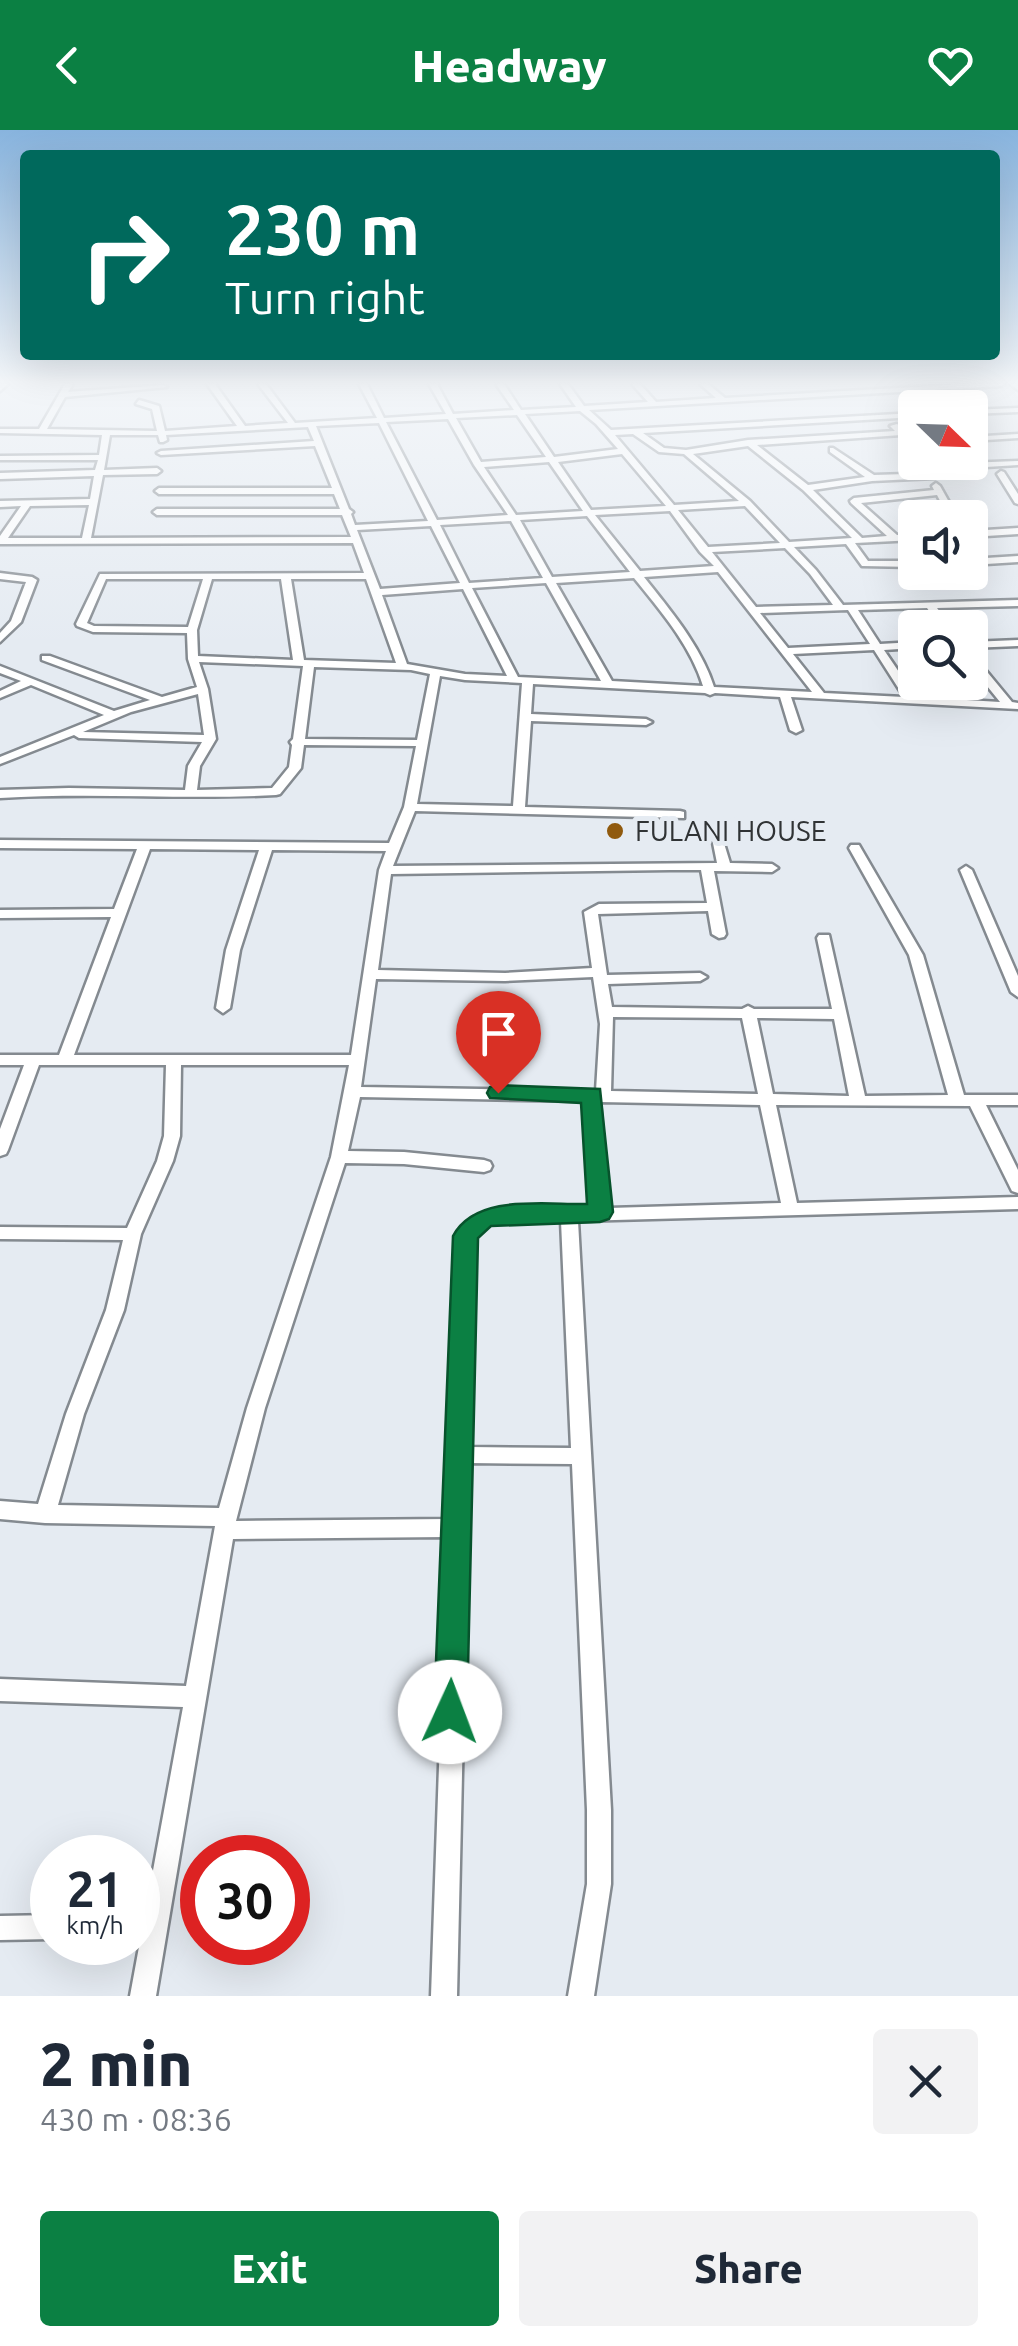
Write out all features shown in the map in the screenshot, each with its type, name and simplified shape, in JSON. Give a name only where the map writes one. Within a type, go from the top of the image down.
[{"type":"street","points":[[0,476],[142,471]]},
{"type":"street","points":[[145,541],[157,512],[157,471]]},
{"type":"street","points":[[328,471],[348,512],[403,667]]},
{"type":"street","points":[[407,471],[513,678]]},
{"type":"street","points":[[483,471],[514,518],[608,684]]},
{"type":"street","points":[[560,471],[700,665],[710,692]]},
{"type":"street","points":[[641,471],[822,697]]},
{"type":"street","points":[[708,471],[746,503],[844,606],[898,678]]},
{"type":"street","points":[[785,471],[806,488],[854,541],[865,564],[898,564]]},
{"type":"street","points":[[862,471],[872,478]]},
{"type":"street","points":[[86,541],[101,474]]},
{"type":"street","points":[[806,488],[898,474]]},
{"type":"street","points":[[1001,474],[1018,501]]},
{"type":"street","points":[[938,480],[944,500]]},
{"type":"street","points":[[159,491],[335,491]]},
{"type":"street","points":[[894,538],[854,502],[939,492]]},
{"type":"street","points":[[0,504],[94,502]]},
{"type":"street","points":[[353,528],[746,503]]},
{"type":"street","points":[[0,541],[26,504]]},
{"type":"street","points":[[157,512],[348,512]]},
{"type":"street","points":[[234,542],[242,513]]},
{"type":"street","points":[[988,533],[1014,532],[1018,544]]},
{"type":"street","points":[[703,550],[898,538]]},
{"type":"street","points":[[0,541],[355,540]]},
{"type":"street","points":[[988,561],[1018,559]]},
{"type":"street","points":[[377,592],[718,569]]},
{"type":"street","points":[[0,576],[32,580],[16,622],[0,639]]},
{"type":"street","points":[[192,630],[93,629],[80,624],[104,576],[368,576]]},
{"type":"street","points":[[191,794],[194,766],[210,739],[203,690],[193,660],[192,630],[208,577]]},
{"type":"street","points":[[0,794],[65,789],[191,794],[276,791],[294,772],[304,664],[286,577]]},
{"type":"street","points":[[753,610],[1014,603],[1018,613]]},
{"type":"street","points":[[930,606],[933,610]]},
{"type":"street","points":[[4,615],[18,615]]},
{"type":"street","points":[[988,644],[1018,643]]},
{"type":"street","points":[[788,651],[898,645]]},
{"type":"street","points":[[46,658],[162,701]]},
{"type":"street","points":[[193,660],[403,667],[435,673],[710,692],[898,700]]},
{"type":"street","points":[[0,670],[114,715]]},
{"type":"street","points":[[160,1862],[226,1523],[256,1408],[339,1157],[385,870],[410,806],[435,673]]},
{"type":"street","points":[[988,678],[1013,706]]},
{"type":"street","points":[[519,811],[528,679]]},
{"type":"street","points":[[0,695],[29,682]]},
{"type":"street","points":[[0,761],[114,715],[203,690]]},
{"type":"street","points":[[786,696],[796,730]]},
{"type":"street","points":[[912,700],[1013,706]]},
{"type":"street","points":[[527,717],[646,722]]},
{"type":"street","points":[[74,734],[210,739]]},
{"type":"street","points":[[296,742],[424,743]]},
{"type":"street","points":[[410,806],[680,815]]},
{"type":"street","points":[[718,843],[724,866]]},
{"type":"street","points":[[0,844],[391,847]]},
{"type":"street","points":[[65,1060],[144,845]]},
{"type":"street","points":[[223,1008],[233,950],[266,845]]},
{"type":"street","points":[[855,848],[916,955],[957,1099]]},
{"type":"street","points":[[707,866],[719,934]]},
{"type":"street","points":[[385,870],[772,868]]},
{"type":"street","points":[[966,870],[1018,992]]},
{"type":"street","points":[[600,1212],[597,1095],[606,1012],[594,910],[714,906]]},
{"type":"street","points":[[0,914],[118,912]]},
{"type":"street","points":[[824,938],[858,1102]]},
{"type":"street","points":[[370,974],[700,977]]},
{"type":"street","points":[[748,1011],[790,1208]]},
{"type":"street","points":[[606,1012],[840,1014]]},
{"type":"street","points":[[0,1150],[34,1059]]},
{"type":"street","points":[[45,1514],[79,1401],[115,1310],[132,1234],[155,1188],[172,1136],[174,1059]]},
{"type":"street","points":[[0,1060],[357,1060]]},
{"type":"street","points":[[352,1092],[858,1102],[1018,1100]]},
{"type":"street","points":[[975,1099],[1018,1186]]},
{"type":"street","points":[[339,1157],[404,1158],[484,1166]]},
{"type":"street","points":[[444,1996],[466,1236],[479,1220],[491,1217],[1018,1203]]},
{"type":"street","points":[[569,1216],[596,1724],[599,1866],[580,1996]]},
{"type":"street","points":[[0,1233],[132,1234]]},
{"type":"street","points":[[460,1455],[580,1456]]},
{"type":"street","points":[[0,1510],[226,1523],[456,1528]]},
{"type":"street","points":[[0,1690],[194,1697]]},
{"type":"street","points":[[0,1928],[30,1927]]},
{"type":"street","points":[[142,1996],[144,1965]]},
{"type":"place","name":"FULANI HOUSE","points":[[615,831]]},
{"type":"route","points":[[450,1712],[466,1236],[479,1220],[491,1217],[600,1212],[592,1095],[498,1093]]}]
